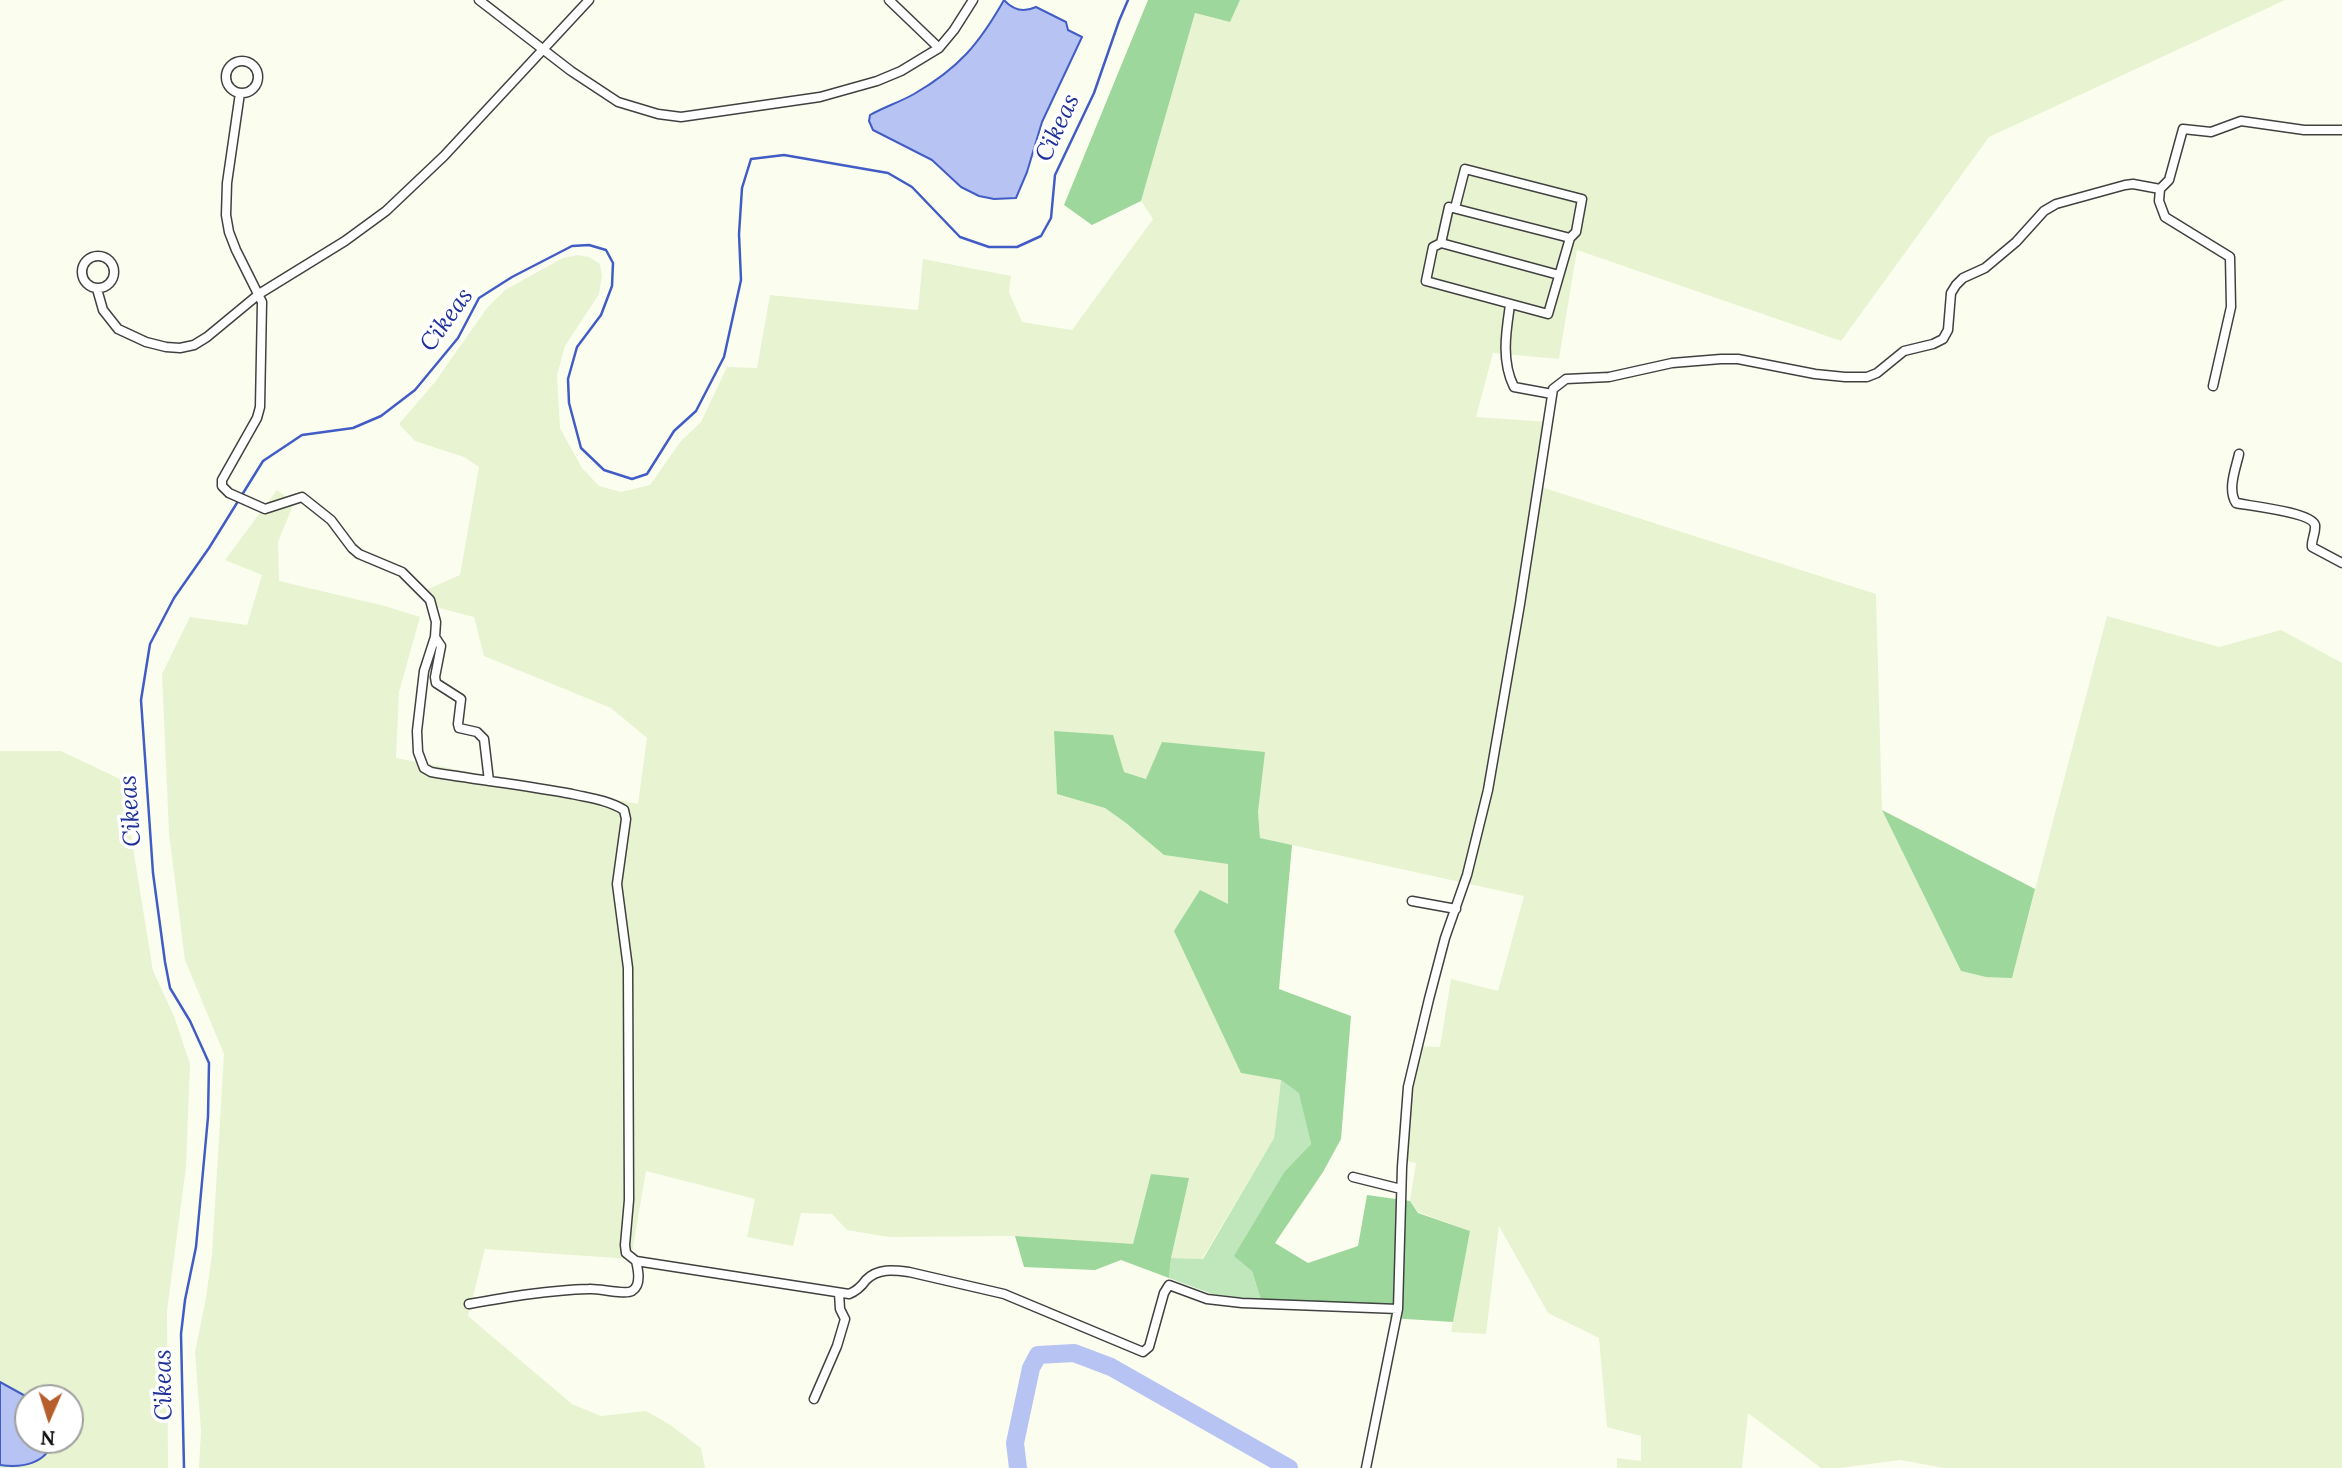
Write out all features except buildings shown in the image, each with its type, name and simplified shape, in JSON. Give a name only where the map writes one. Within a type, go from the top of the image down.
[{"type":"street","points":[[478,0],[618,102],[647,112],[681,117],[820,97],[854,89],[901,71],[939,48],[973,0]]},
{"type":"street","points":[[97,289],[103,310],[118,328],[146,342],[180,348],[194,345],[259,294],[345,241],[386,211],[444,156],[589,0]]},
{"type":"street","points":[[889,0],[939,48]]},
{"type":"street","points":[[244,60],[258,71],[258,82],[251,91],[240,93],[233,91],[225,79],[230,65],[244,60]]},
{"type":"street","points":[[240,93],[227,183],[226,215],[236,250],[259,294],[262,311],[260,407],[257,418],[222,480],[224,489],[265,509],[302,497],[339,528],[359,554],[402,572],[430,600],[434,611],[435,637],[424,671],[417,731],[420,761],[424,768],[431,772],[595,799],[624,810],[626,819],[617,884],[628,968],[629,1200],[626,1253],[636,1261],[839,1293],[854,1292],[877,1272],[909,1272],[1004,1294],[1143,1352],[1149,1347],[1164,1293],[1169,1285],[1207,1298],[1230,1302],[1288,1307],[1398,1309]]},
{"type":"street","points":[[2213,386],[2231,307],[2230,257],[2165,216],[2158,201],[2160,189],[2169,180],[2183,130],[2211,132],[2241,121],[2304,130],[2342,130]]},
{"type":"street","points":[[1455,208],[1465,169],[1582,199],[1576,232],[1570,238],[1548,314],[1426,281],[1433,247],[1441,243],[1559,275]]},
{"type":"street","points":[[1366,1468],[1398,1309],[1401,1189],[1408,1087],[1429,999],[1467,875],[1494,756],[1553,390],[1566,380],[1618,376],[1672,363],[1738,359],[1815,374],[1867,377],[1877,373],[1904,351],[1943,339],[1948,330],[1951,293],[1956,285],[1963,278],[1985,268],[2016,242],[2044,211],[2056,204],[2125,185],[2160,189]]},
{"type":"street","points":[[1441,243],[1449,207],[1570,238]]},
{"type":"street","points":[[100,255],[110,259],[115,268],[114,279],[107,287],[97,289],[87,285],[82,276],[83,265],[90,257],[100,255]]},
{"type":"street","points":[[1510,305],[1504,341],[1510,379],[1514,387],[1552,394]]},
{"type":"street","points":[[2239,454],[2232,488],[2232,497],[2236,503],[2280,510],[2311,519],[2315,524],[2312,547],[2342,563]]},
{"type":"street","points":[[435,637],[441,646],[436,683],[461,699],[458,724],[460,728],[477,732],[484,739],[488,781]]},
{"type":"street","points":[[1412,901],[1456,909]]},
{"type":"street","points":[[1353,1177],[1401,1189]]},
{"type":"street","points":[[469,1304],[507,1297],[588,1289],[626,1293],[636,1286],[636,1261]]},
{"type":"street","points":[[814,1399],[837,1346],[845,1319],[840,1309],[839,1293]]},
{"type":"green space","points":[[1148,0],[1240,0],[1230,22],[1195,13],[1141,201],[1092,225],[1064,205]]},
{"type":"green space","points":[[1240,0],[2285,0],[1989,137],[1841,341],[1577,250],[1559,359],[1493,353],[1476,417],[1549,422],[1538,486],[1876,594],[1882,810],[1961,971],[1986,977],[2012,977],[2107,616],[2219,647],[2281,630],[2342,663],[2342,1468],[1944,1468],[1901,1460],[1821,1468],[1748,1413],[1742,1468],[1617,1468],[1617,1458],[1641,1461],[1641,1436],[1607,1427],[1599,1338],[1548,1313],[1499,1226],[1486,1334],[1451,1332],[1470,1231],[1418,1212],[1410,1201],[1416,1163],[1402,1160],[1415,1046],[1440,1047],[1451,979],[1498,991],[1524,896],[1260,838],[1258,812],[1264,752],[1147,779],[1124,772],[1055,731],[1057,794],[1105,808],[1164,855],[1228,863],[1228,905],[1241,1073],[1281,1080],[1274,1138],[1202,1259],[1171,1258],[1188,1178],[1151,1174],[1133,1245],[1015,1236],[889,1237],[847,1230],[832,1214],[801,1213],[793,1246],[747,1237],[755,1199],[646,1171],[631,1259],[485,1249],[468,1316],[572,1404],[601,1416],[646,1411],[701,1448],[705,1468],[199,1468],[201,1431],[195,1352],[212,1254],[224,1054],[185,960],[169,834],[162,674],[190,617],[247,625],[262,575],[225,560],[277,490],[294,503],[278,542],[279,581],[420,617],[399,692],[396,758],[638,804],[647,738],[611,708],[484,656],[474,617],[439,608],[428,589],[460,575],[479,467],[464,457],[415,441],[399,424],[435,382],[487,308],[505,290],[563,258],[578,255],[589,257],[600,264],[602,276],[599,294],[565,346],[557,375],[560,428],[582,468],[599,486],[621,492],[650,485],[681,441],[701,422],[727,367],[757,368],[770,295],[918,310],[923,259],[1011,276],[1009,292],[1022,322],[1072,330],[1153,219],[1141,201],[1195,13],[1230,22]]},
{"type":"green space","points":[[1054,731],[1113,735],[1124,772],[1146,779],[1162,742],[1265,752],[1258,812],[1260,838],[1292,845],[1279,989],[1351,1016],[1341,1139],[1323,1172],[1275,1243],[1308,1263],[1358,1246],[1367,1195],[1410,1201],[1418,1213],[1470,1231],[1453,1322],[1390,1318],[1392,1307],[1261,1300],[1252,1271],[1234,1256],[1285,1171],[1311,1144],[1299,1093],[1281,1080],[1241,1073],[1174,931],[1200,890],[1228,904],[1228,864],[1164,855],[1105,808],[1057,794]]},
{"type":"green space","points":[[0,751],[61,751],[122,780],[153,971],[174,1016],[190,1064],[186,1167],[167,1311],[168,1468],[0,1468]]},
{"type":"green space","points":[[1882,810],[2035,889],[2012,978],[1986,977],[1961,971]]},
{"type":"green space","points":[[1281,1080],[1300,1093],[1311,1144],[1285,1171],[1252,1271],[1261,1300],[1212,1294],[1169,1278],[1171,1258],[1203,1259],[1274,1138]]},
{"type":"green space","points":[[1151,1174],[1189,1178],[1169,1278],[1121,1260],[1095,1270],[1024,1267],[1015,1236],[1133,1244]]},
{"type":"water","points":[[1004,0],[1018,10],[1036,7],[1066,22],[1068,30],[1082,37],[1042,122],[1016,198],[994,199],[979,196],[961,187],[932,160],[873,130],[869,121],[870,115],[914,94],[944,75],[986,30]]},
{"type":"water","points":[[0,1382],[14,1390],[14,1454],[45,1454],[25,1465],[0,1465]]},
{"type":"waterway","name":"Cikeas","points":[[184,1468],[181,1334],[196,1247],[208,1117],[209,1063],[190,1021],[170,988],[165,962],[153,873],[141,700],[150,644],[174,598],[209,548],[263,461],[302,435],[353,428],[381,416],[415,390],[458,338],[479,298],[512,277],[572,246],[589,245],[606,250],[613,263],[612,286],[601,315],[577,347],[568,379],[569,403],[581,448],[604,470],[632,479],[647,474],[674,431],[696,411],[724,357],[741,280],[739,234],[742,188],[751,159],[784,155],[888,173],[912,187],[960,237],[989,247],[1017,247],[1041,236],[1051,218],[1055,175],[1094,93],[1128,0]]},
{"type":"waterway","points":[[1018,1468],[1015,1443],[1031,1368],[1038,1355],[1074,1353],[1111,1367],[1289,1468]]}]
